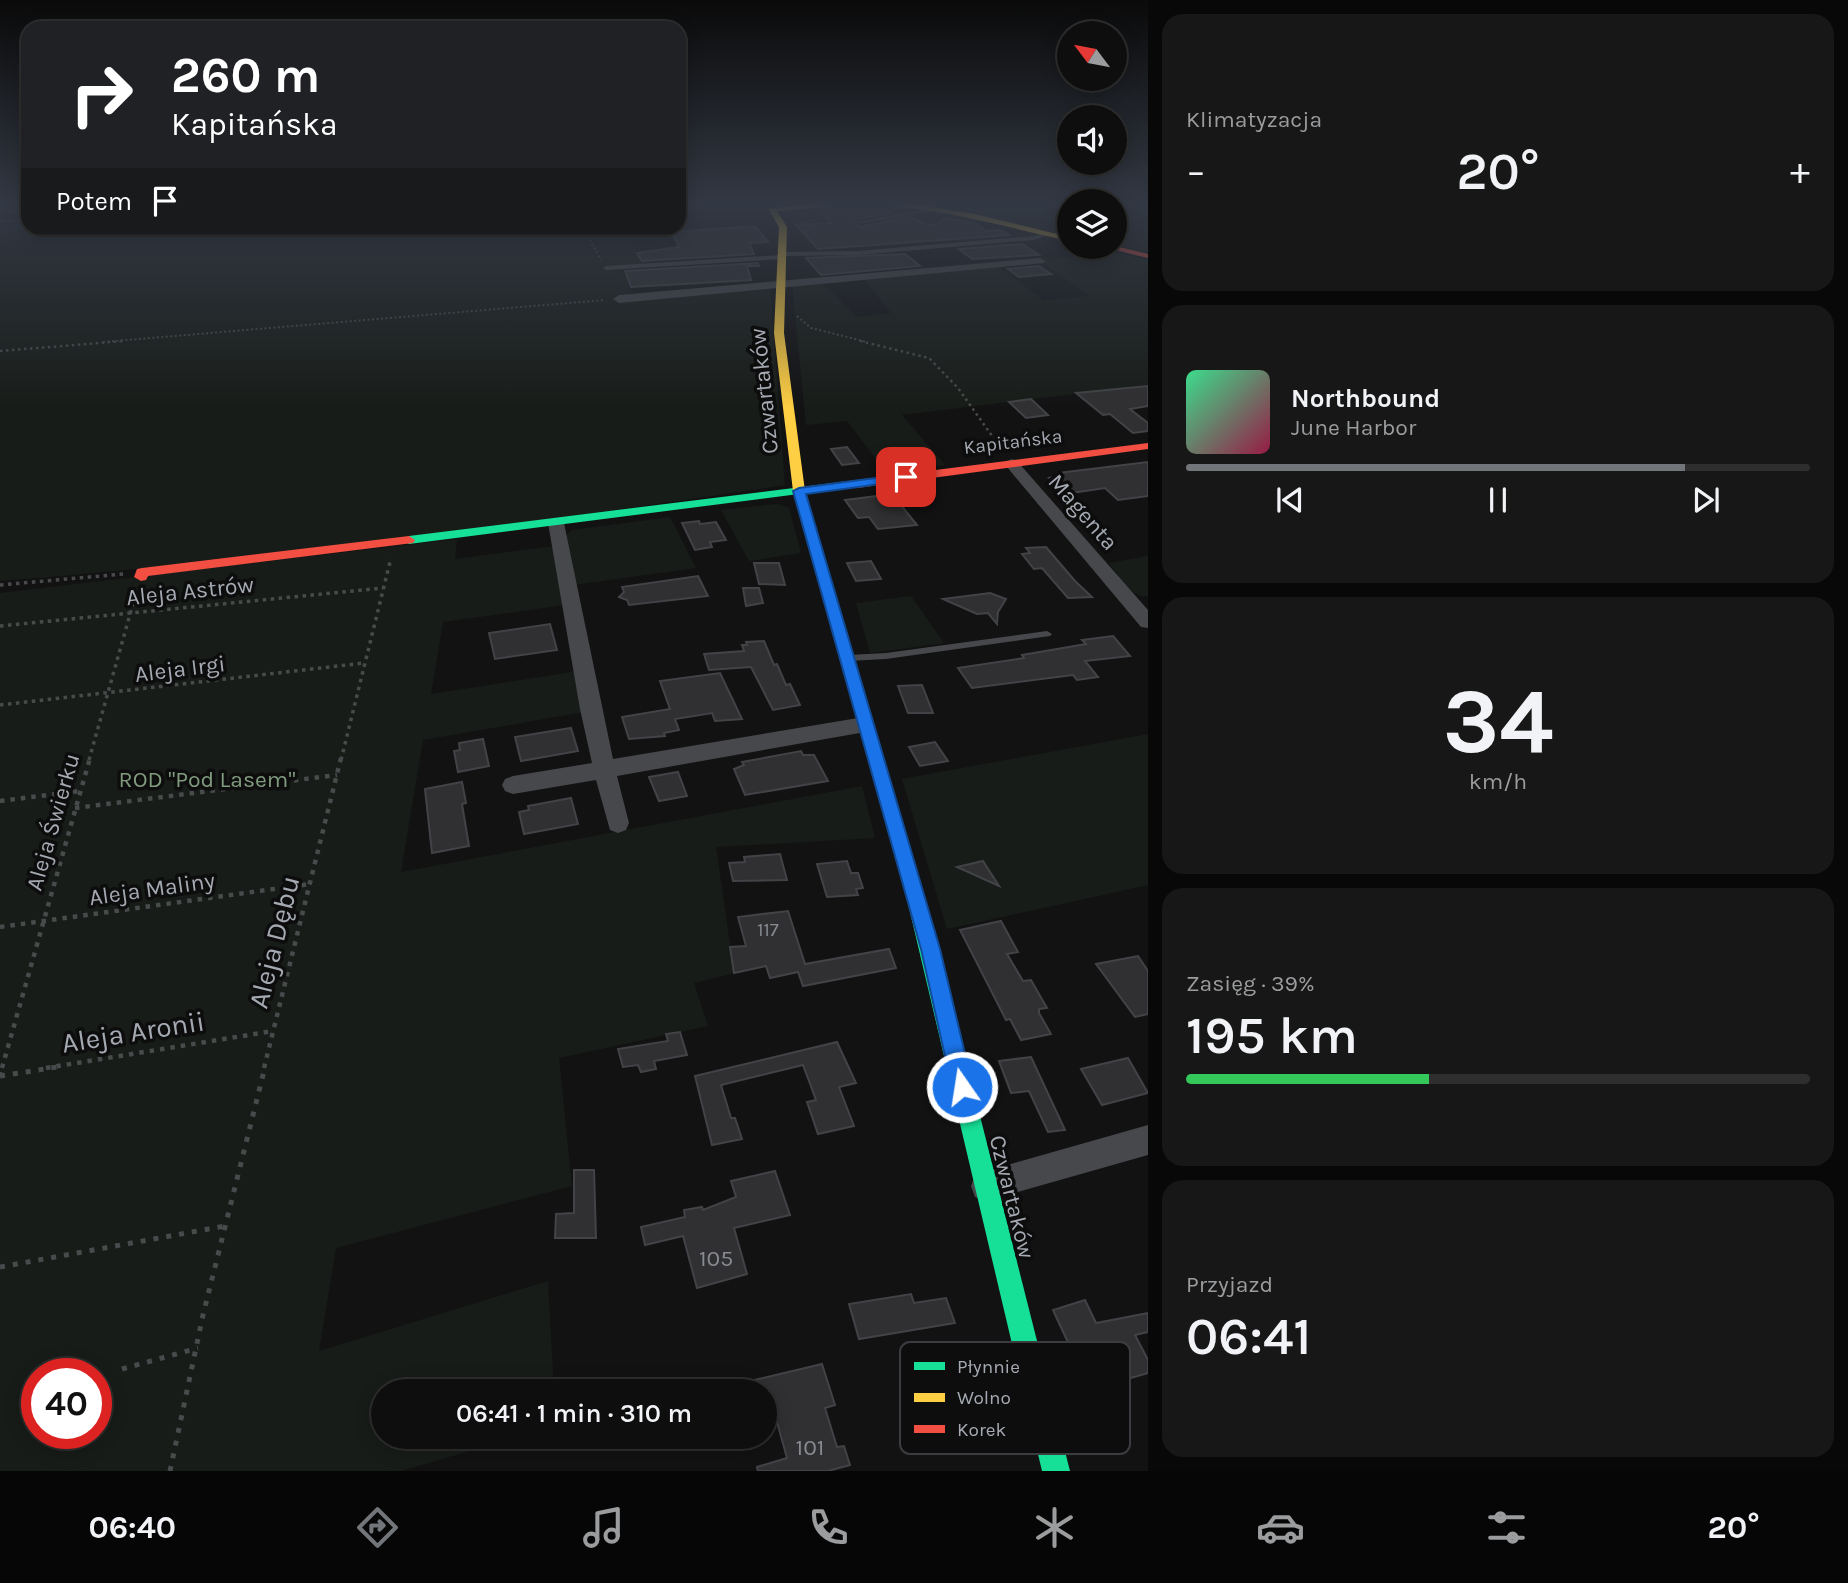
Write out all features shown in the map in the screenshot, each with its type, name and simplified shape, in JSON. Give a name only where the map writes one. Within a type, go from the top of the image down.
[{"type":"street","name":"Czwartaków","points":[[780,272],[782,373],[799,491],[930,949],[1024,1342]]},
{"type":"street","points":[[619,299],[929,272]]},
{"type":"street","name":"Kapitańska","points":[[141,575],[1148,446]]},
{"type":"street","name":"Magenta","points":[[1012,464],[1140,602],[1148,622]]},
{"type":"street","points":[[556,523],[604,769],[618,823]]},
{"type":"street","points":[[513,785],[864,725]]},
{"type":"street","points":[[986,1186],[1148,1140]]},
{"type":"street","name":"Czwartaków","points":[[1052,1454],[1056,1471]]},
{"type":"lane","points":[[845,658],[886,656],[1046,634]]},
{"type":"path","points":[[0,351],[619,299]]},
{"type":"path","points":[[792,311],[811,328],[929,358],[958,388],[1012,464]]},
{"type":"path","name":"Aleja Dębu","points":[[170,1471],[225,1226],[395,544]]},
{"type":"path","points":[[0,585],[141,575]]},
{"type":"path","name":"Aleja Świerku","points":[[0,1076],[141,575]]},
{"type":"path","name":"Aleja Astrów","points":[[0,626],[383,588]]},
{"type":"path","name":"Aleja Irgi","points":[[0,705],[364,663]]},
{"type":"path","points":[[75,808],[337,775]]},
{"type":"path","points":[[0,801],[80,791]]},
{"type":"path","name":"Aleja Maliny","points":[[0,927],[310,884]]},
{"type":"path","name":"Aleja Aronii","points":[[0,1076],[274,1031]]},
{"type":"path","points":[[0,1267],[225,1226]]},
{"type":"path","points":[[122,1369],[198,1348]]},
{"type":"green space","points":[[0,272],[623,272],[633,293],[619,295],[770,288],[785,485],[393,540],[197,563],[0,581]]},
{"type":"green space","points":[[947,272],[1005,272],[1044,300],[1089,296],[1055,272],[1148,272],[1148,385],[902,415],[945,465],[886,472],[847,421],[806,425],[792,286],[823,283],[856,317],[891,313],[864,279]]},
{"type":"green space","points":[[777,504],[789,508],[801,553],[749,561],[721,510]]},
{"type":"green space","points":[[670,517],[696,568],[573,585],[564,538],[572,530]]},
{"type":"green space","name":"ROD \"Pod Lasem\"","points":[[457,539],[455,559],[554,546],[565,605],[443,622],[431,694],[578,671],[585,712],[423,740],[401,872],[862,786],[875,838],[716,847],[734,973],[694,983],[708,1026],[559,1058],[572,1186],[336,1248],[319,1351],[548,1281],[553,1379],[371,1379],[371,1449],[477,1449],[401,1471],[0,1471],[0,593]]},
{"type":"green space","points":[[1148,556],[1148,596],[1142,596],[1126,585],[1109,563]]},
{"type":"green space","points":[[911,596],[944,643],[870,653],[856,603]]},
{"type":"green space","points":[[1148,734],[1148,885],[947,929],[902,779]]},
{"type":"building","points":[[625,272],[749,272],[751,280],[631,287]]},
{"type":"building","points":[[818,272],[858,272],[821,275]]},
{"type":"building","points":[[1012,272],[1047,272],[1051,274],[1019,277]]},
{"type":"building","points":[[1148,386],[1148,406],[1130,409],[1148,423],[1148,431],[1133,433],[1110,414],[1103,415],[1076,393]]},
{"type":"building","points":[[1031,399],[1048,415],[1026,418],[1009,402]]},
{"type":"building","points":[[847,447],[859,463],[842,465],[831,449]]},
{"type":"building","points":[[1148,462],[1148,496],[1118,500],[1105,488],[1065,494],[1049,478],[1060,476],[1058,473]]},
{"type":"building","points":[[892,494],[917,525],[878,529],[869,517],[858,518],[845,500]]},
{"type":"building","points":[[699,521],[700,524],[716,522],[726,540],[710,542],[712,547],[695,550],[682,523]]},
{"type":"building","points":[[1046,547],[1092,597],[1068,598],[1042,568],[1034,569],[1022,554],[1030,553],[1026,548]]},
{"type":"building","points":[[871,561],[881,579],[856,581],[847,563]]},
{"type":"building","points":[[754,563],[779,563],[785,585],[759,584]]},
{"type":"building","points":[[698,576],[708,596],[629,605],[627,600],[619,597],[624,592],[622,587]]},
{"type":"building","points":[[743,588],[759,588],[763,603],[746,606]]},
{"type":"building","points":[[990,593],[1006,599],[998,612],[997,624],[988,613],[977,614],[943,599]]},
{"type":"building","points":[[550,624],[557,650],[495,659],[489,633]]},
{"type":"building","points":[[1113,636],[1130,656],[1085,661],[1098,677],[1077,680],[1073,675],[972,688],[958,668],[1024,658],[1022,655],[1086,644],[1082,640]]},
{"type":"building","points":[[764,641],[774,665],[777,664],[786,685],[790,684],[800,705],[773,710],[751,667],[709,670],[704,654],[744,651],[742,645],[747,645],[746,642]]},
{"type":"building","points":[[720,673],[742,719],[715,721],[712,713],[675,719],[679,730],[664,733],[665,736],[629,739],[622,717],[670,709],[660,681]]},
{"type":"building","points":[[922,685],[933,713],[908,713],[898,686]]},
{"type":"building","points":[[571,728],[578,751],[521,761],[515,737]]},
{"type":"building","points":[[483,739],[489,766],[458,772],[454,751],[460,750],[459,743]]},
{"type":"building","points":[[935,742],[948,761],[920,766],[909,747]]},
{"type":"building","points":[[801,751],[803,755],[814,755],[828,781],[745,795],[734,769],[744,765],[742,762]]},
{"type":"building","points":[[678,772],[687,796],[659,801],[649,777]]},
{"type":"building","points":[[462,782],[466,803],[462,804],[469,846],[432,853],[425,789]]},
{"type":"building","points":[[571,798],[578,824],[524,834],[519,812],[529,810],[528,806]]},
{"type":"building","points":[[780,854],[787,880],[733,881],[729,863],[745,862],[744,857]]},
{"type":"building","points":[[847,861],[851,873],[858,873],[863,888],[856,889],[858,895],[827,897],[817,864]]},
{"type":"building","points":[[983,861],[999,886],[957,867]]},
{"type":"building","points":[[788,911],[805,964],[889,949],[896,968],[803,986],[798,972],[770,978],[766,966],[734,973],[730,947],[746,946],[738,917]]},
{"type":"building","points":[[1001,921],[1018,952],[1007,954],[1023,981],[1031,980],[1047,1008],[1039,1009],[1039,1013],[1051,1034],[1021,1040],[1010,1019],[1006,1020],[960,930]]},
{"type":"building","points":[[1138,956],[1148,971],[1148,1014],[1135,1017],[1096,964]]},
{"type":"building","points":[[680,1032],[687,1055],[654,1061],[656,1069],[641,1072],[638,1065],[623,1067],[618,1049],[668,1041],[666,1034]]},
{"type":"building","points":[[837,1042],[856,1083],[839,1087],[854,1126],[818,1134],[807,1102],[816,1100],[803,1065],[721,1085],[731,1118],[735,1118],[742,1139],[712,1145],[695,1076]]},
{"type":"building","points":[[1031,1057],[1065,1130],[1048,1132],[1029,1091],[1011,1093],[999,1061]]},
{"type":"building","points":[[1128,1058],[1148,1093],[1102,1105],[1081,1069]]},
{"type":"building","points":[[574,1170],[594,1170],[596,1238],[555,1238],[556,1214],[574,1213]]},
{"type":"building","points":[[775,1171],[790,1215],[734,1228],[747,1274],[697,1288],[683,1236],[645,1245],[641,1227],[685,1217],[684,1210],[702,1207],[703,1210],[736,1197],[731,1181]]},
{"type":"building","points":[[911,1294],[914,1303],[946,1298],[955,1323],[859,1339],[849,1304]]},
{"type":"building","points":[[1085,1300],[1096,1323],[1148,1313],[1148,1332],[1135,1335],[1148,1360],[1148,1373],[1130,1378],[1130,1342],[1068,1342],[1053,1310]]},
{"type":"building","points":[[822,1364],[835,1405],[825,1408],[837,1447],[844,1446],[850,1465],[828,1471],[758,1471],[757,1467],[787,1458],[777,1422],[777,1379],[758,1379]]},
{"type":"traffic: fast","points":[[409,540],[857,484]]},
{"type":"traffic: fast","points":[[915,895],[1024,1342]]},
{"type":"traffic: fast","points":[[1052,1454],[1056,1471]]},
{"type":"traffic: slow","points":[[781,272],[779,333],[799,491],[853,680]]},
{"type":"traffic: jam","points":[[857,484],[1148,446]]},
{"type":"traffic: jam","points":[[141,577],[142,572],[409,540]]},
{"type":"traffic: jam","points":[[853,680],[915,895]]},
{"type":"route","points":[[906,477],[799,491],[930,949],[962,1087]]}]
